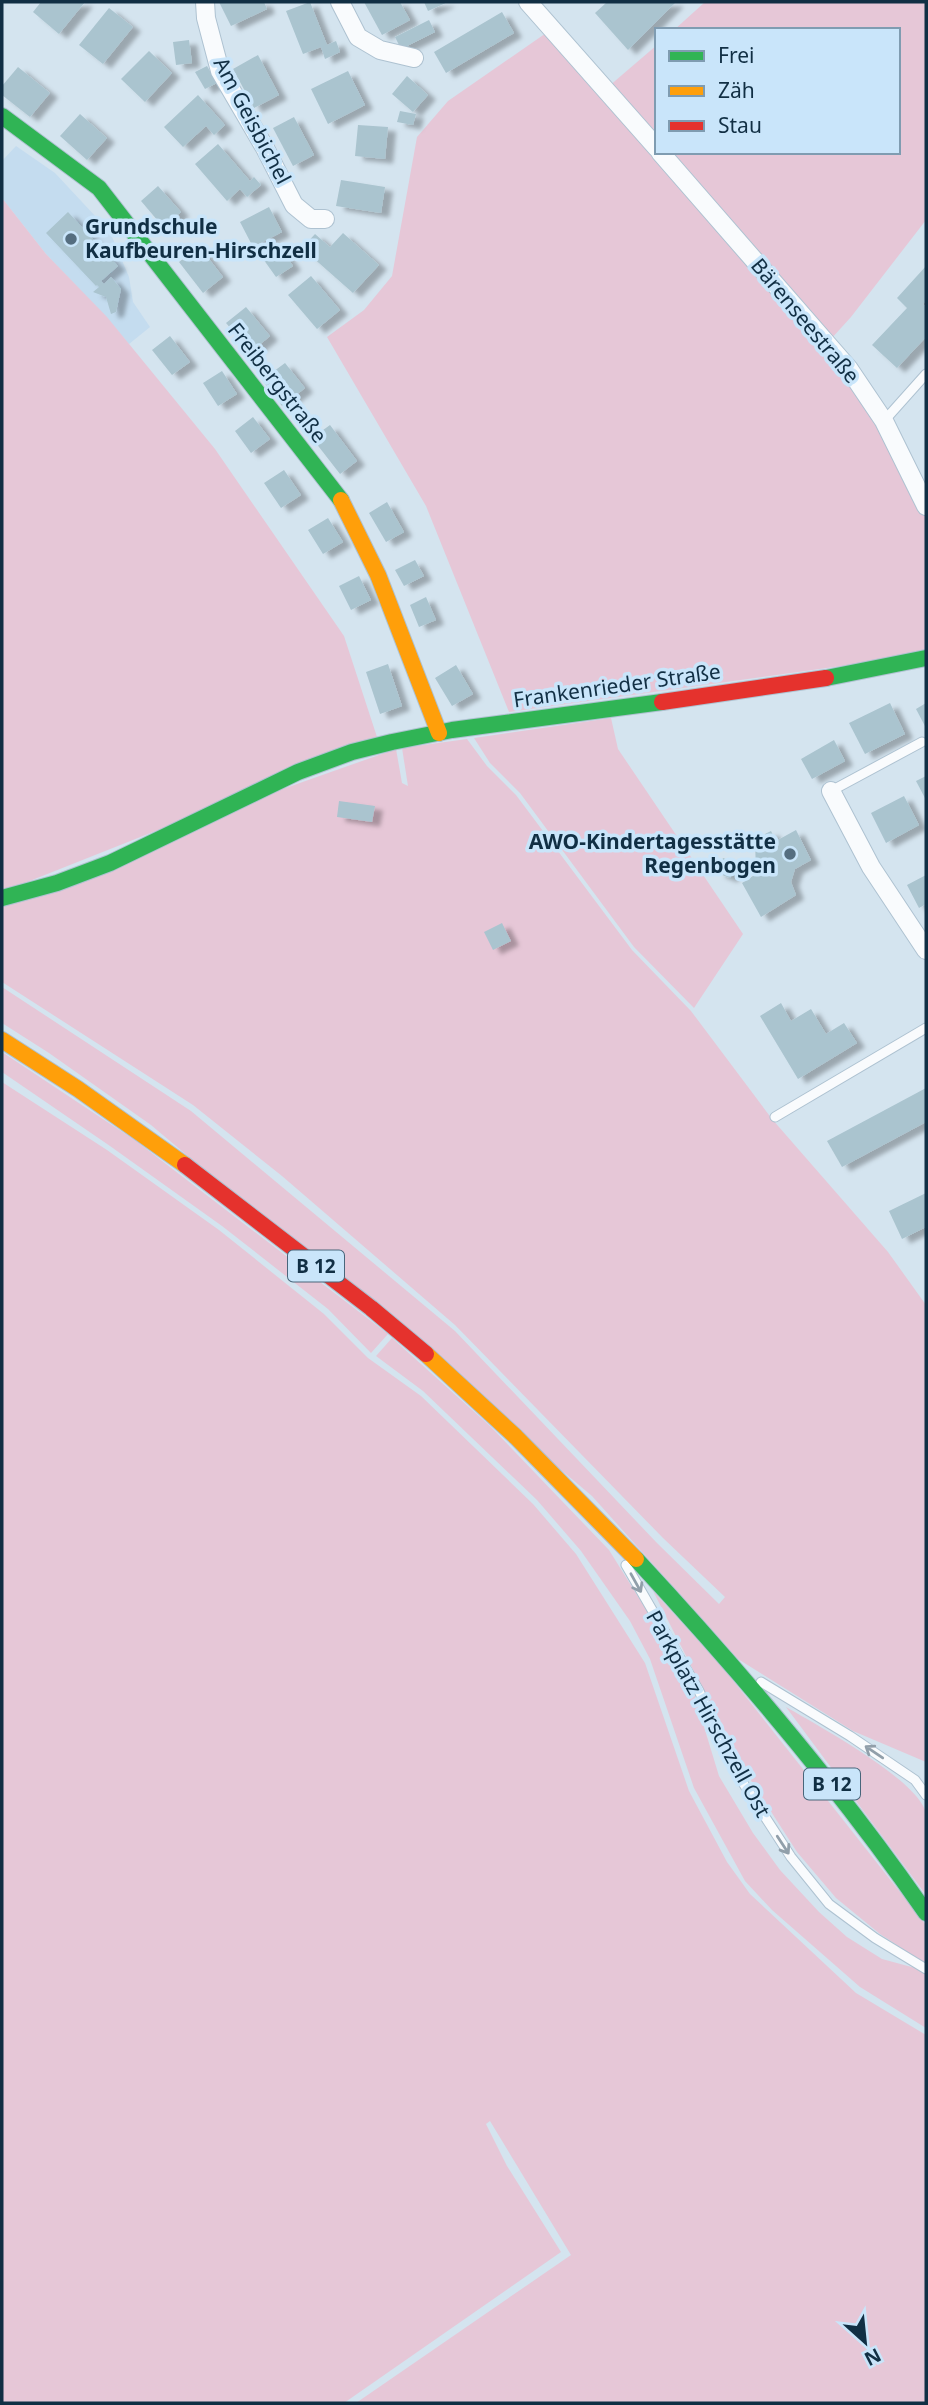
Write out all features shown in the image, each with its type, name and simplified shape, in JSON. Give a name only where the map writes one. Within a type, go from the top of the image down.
[{"type":"street","name":"Am Geisbichel","points":[[205,2],[206,18],[220,71],[265,148],[294,205],[311,219],[325,219]]},
{"type":"street","points":[[340,2],[358,37],[380,50],[414,58]]},
{"type":"street","points":[[528,2],[655,146]]},
{"type":"street","name":"Freibergstraße","points":[[2,116],[99,188],[339,496],[378,575],[439,733]]},
{"type":"street","name":"Bärenseestraße","points":[[662,154],[849,369],[884,421],[926,506]]},
{"type":"street","name":"Frankenrieder Straße","points":[[2,898],[35,891],[101,868],[162,841],[316,764],[354,751],[439,733],[608,707],[707,696],[878,669],[926,658]]},
{"type":"street","points":[[831,792],[871,867],[926,950]]},
{"type":"street","name":"B 12","points":[[2,1041],[144,1133],[385,1321],[497,1419],[603,1523],[730,1663],[850,1805],[926,1913]]},
{"type":"lane","points":[[884,421],[926,374]]},
{"type":"lane","points":[[831,792],[922,742]]},
{"type":"lane","points":[[775,1117],[926,1028]]},
{"type":"lane","name":"Parkplatz Hirschzell Ost","points":[[603,1523],[699,1691],[736,1772],[791,1857],[829,1904],[875,1938],[926,1969]]},
{"type":"lane","points":[[730,1663],[872,1751],[915,1780],[926,1795]]},
{"type":"shaded area","points":[[705,2],[926,2],[926,220],[831,339],[667,154],[900,154],[900,28],[676,28]]},
{"type":"shaded area","points":[[549,31],[822,346],[878,424],[926,516],[926,650],[877,661],[509,712],[426,506],[327,337],[364,310],[392,276],[417,137],[448,101]]},
{"type":"shaded area","points":[[655,47],[655,140],[608,87]]},
{"type":"shaded area","points":[[16,146],[55,173],[110,232],[129,277],[133,302],[150,327],[129,344],[46,254],[2,198],[2,161]]},
{"type":"shaded area","points":[[2,198],[46,254],[107,317],[215,449],[344,636],[377,737],[216,807],[2,892]]},
{"type":"shaded area","points":[[611,718],[618,749],[743,934],[694,1008],[634,947],[520,793],[490,763],[474,738]]},
{"type":"shaded area","points":[[467,739],[487,766],[516,795],[632,950],[691,1011],[772,1119],[888,1252],[926,1305],[926,1762],[853,1731],[738,1659],[592,1496],[151,1125],[2,1023],[2,987],[191,1111],[455,1331],[657,1543],[719,1604],[725,1597],[663,1538],[455,1325],[282,1176],[193,1105],[2,982],[2,907],[263,796],[396,749],[402,783],[408,786],[402,748]]},
{"type":"shaded area","points":[[2,1052],[136,1141],[388,1334],[371,1353],[328,1309],[222,1226],[2,1072]]},
{"type":"shaded area","points":[[2,1082],[107,1150],[219,1230],[324,1314],[368,1358],[421,1396],[533,1504],[576,1554],[645,1663],[689,1791],[727,1862],[750,1894],[856,1993],[926,2035],[926,2403],[356,2403],[571,2255],[490,2121],[486,2124],[507,2166],[561,2252],[344,2403],[2,2403]]},
{"type":"shaded area","points":[[392,1338],[490,1426],[609,1550],[694,1694],[719,1776],[753,1833],[780,1870],[819,1912],[847,1937],[882,1959],[919,1969],[926,1975],[926,2028],[860,1987],[772,1910],[745,1881],[694,1788],[650,1659],[630,1621],[581,1551],[537,1500],[423,1391],[376,1356]]},
{"type":"shaded area","points":[[653,1591],[724,1669],[926,1925],[926,1964],[880,1934],[836,1898],[797,1852],[743,1768]]},
{"type":"shaded area","points":[[786,1707],[865,1754],[906,1786],[920,1801],[927,1823],[926,1895]]},
{"type":"building","points":[[41,2],[85,2],[59,34],[33,12]]},
{"type":"building","points":[[219,2],[264,2],[267,9],[231,26]]},
{"type":"building","points":[[310,2],[327,45],[336,41],[340,52],[325,59],[321,47],[303,54],[286,11]]},
{"type":"building","points":[[364,2],[400,2],[410,20],[382,35]]},
{"type":"building","points":[[424,2],[448,2],[428,11]]},
{"type":"building","points":[[607,2],[676,2],[628,50],[595,13]]},
{"type":"building","points":[[109,8],[133,27],[103,64],[79,45]]},
{"type":"building","points":[[502,12],[514,33],[446,73],[434,52]]},
{"type":"building","points":[[429,20],[435,32],[401,49],[395,37]]},
{"type":"building","points":[[189,40],[192,63],[176,65],[173,42]]},
{"type":"building","points":[[149,51],[172,73],[145,102],[121,79]]},
{"type":"building","points":[[258,55],[279,95],[254,108],[233,69]]},
{"type":"building","points":[[207,66],[217,83],[205,89],[195,72]]},
{"type":"building","points":[[18,67],[50,93],[30,117],[2,95],[2,86]]},
{"type":"building","points":[[348,71],[365,105],[328,124],[311,89]]},
{"type":"building","points":[[407,76],[428,95],[413,112],[392,94]]},
{"type":"building","points":[[198,95],[225,125],[214,135],[206,126],[183,147],[164,127]]},
{"type":"building","points":[[400,111],[416,114],[413,125],[397,122]]},
{"type":"building","points":[[80,114],[107,138],[87,160],[60,136]]},
{"type":"building","points":[[294,117],[314,155],[293,166],[273,128]]},
{"type":"building","points":[[358,125],[388,127],[385,159],[355,156]]},
{"type":"building","points":[[218,144],[250,181],[254,177],[261,185],[247,197],[240,189],[227,201],[195,164]]},
{"type":"building","points":[[341,180],[385,187],[381,213],[336,206]]},
{"type":"building","points":[[158,186],[181,212],[164,228],[141,201]]},
{"type":"building","points":[[269,207],[282,232],[253,247],[240,222]]},
{"type":"building","points":[[68,212],[118,266],[101,281],[104,284],[111,277],[121,289],[116,312],[111,314],[106,297],[93,292],[99,287],[46,233]]},
{"type":"building","points":[[343,233],[379,265],[353,293],[302,248],[315,234],[330,247]]},
{"type":"building","points":[[278,244],[293,266],[276,277],[261,256]]},
{"type":"building","points":[[199,246],[223,277],[203,293],[179,262]]},
{"type":"building","points":[[926,266],[926,300],[923,304],[926,307],[926,337],[897,368],[872,345],[907,308],[897,298]]},
{"type":"building","points":[[311,276],[340,310],[317,329],[288,295]]},
{"type":"building","points":[[246,307],[270,336],[251,352],[226,323]]},
{"type":"building","points":[[170,336],[190,362],[172,375],[152,350]]},
{"type":"building","points":[[285,363],[305,388],[282,406],[262,380]]},
{"type":"building","points":[[222,371],[237,394],[218,406],[203,383]]},
{"type":"building","points":[[253,417],[270,439],[251,453],[235,431]]},
{"type":"building","points":[[330,425],[357,461],[340,474],[312,438]]},
{"type":"building","points":[[284,470],[301,495],[281,508],[264,483]]},
{"type":"building","points":[[387,502],[404,532],[386,542],[369,513]]},
{"type":"building","points":[[328,518],[343,542],[323,554],[308,530]]},
{"type":"building","points":[[415,560],[424,576],[404,586],[395,570]]},
{"type":"building","points":[[359,576],[371,600],[351,610],[339,586]]},
{"type":"building","points":[[426,597],[436,620],[419,627],[410,605]]},
{"type":"building","points":[[388,664],[402,706],[380,714],[366,672]]},
{"type":"building","points":[[456,665],[473,694],[452,706],[435,678]]},
{"type":"building","points":[[890,703],[905,734],[865,754],[849,723]]},
{"type":"building","points":[[926,703],[926,728],[916,709]]},
{"type":"building","points":[[834,740],[845,761],[812,779],[801,759]]},
{"type":"building","points":[[926,776],[926,800],[916,781]]},
{"type":"building","points":[[904,796],[919,825],[886,843],[871,813]]},
{"type":"building","points":[[339,801],[375,806],[372,822],[337,817]]},
{"type":"building","points":[[796,830],[811,860],[795,869],[791,882],[796,895],[761,917],[742,883],[756,874],[755,839],[771,831],[776,841]]},
{"type":"building","points":[[723,858],[736,863],[730,878],[717,873]]},
{"type":"building","points":[[926,875],[926,904],[919,908],[907,885]]},
{"type":"building","points":[[502,923],[511,941],[493,950],[484,932]]},
{"type":"building","points":[[781,1003],[791,1021],[811,1009],[826,1034],[844,1023],[857,1043],[798,1079],[760,1016]]},
{"type":"building","points":[[926,1088],[926,1122],[842,1167],[827,1141]]},
{"type":"building","points":[[926,1193],[926,1227],[902,1239],[889,1211]]},
{"type":"traffic: fast","points":[[2,116],[99,188],[341,500]]},
{"type":"traffic: fast","points":[[826,678],[926,658]]},
{"type":"traffic: fast","points":[[2,898],[57,883],[110,863],[298,772],[352,752],[452,730],[662,702]]},
{"type":"traffic: fast","points":[[636,1559],[787,1731],[859,1820],[926,1913]]},
{"type":"traffic: slow","points":[[341,500],[378,575],[439,733]]},
{"type":"traffic: slow","points":[[2,1040],[78,1089],[185,1165]]},
{"type":"traffic: slow","points":[[426,1354],[516,1437],[636,1559]]},
{"type":"traffic: jam","points":[[662,702],[826,678]]},
{"type":"traffic: jam","points":[[185,1165],[371,1308],[426,1354]]},
{"type":"place","name":"Grundschule Kaufbeuren-Hirschzell","points":[[71,239]]},
{"type":"place","name":"AWO-Kindertagesstätte Regenbogen","points":[[790,854]]}]
